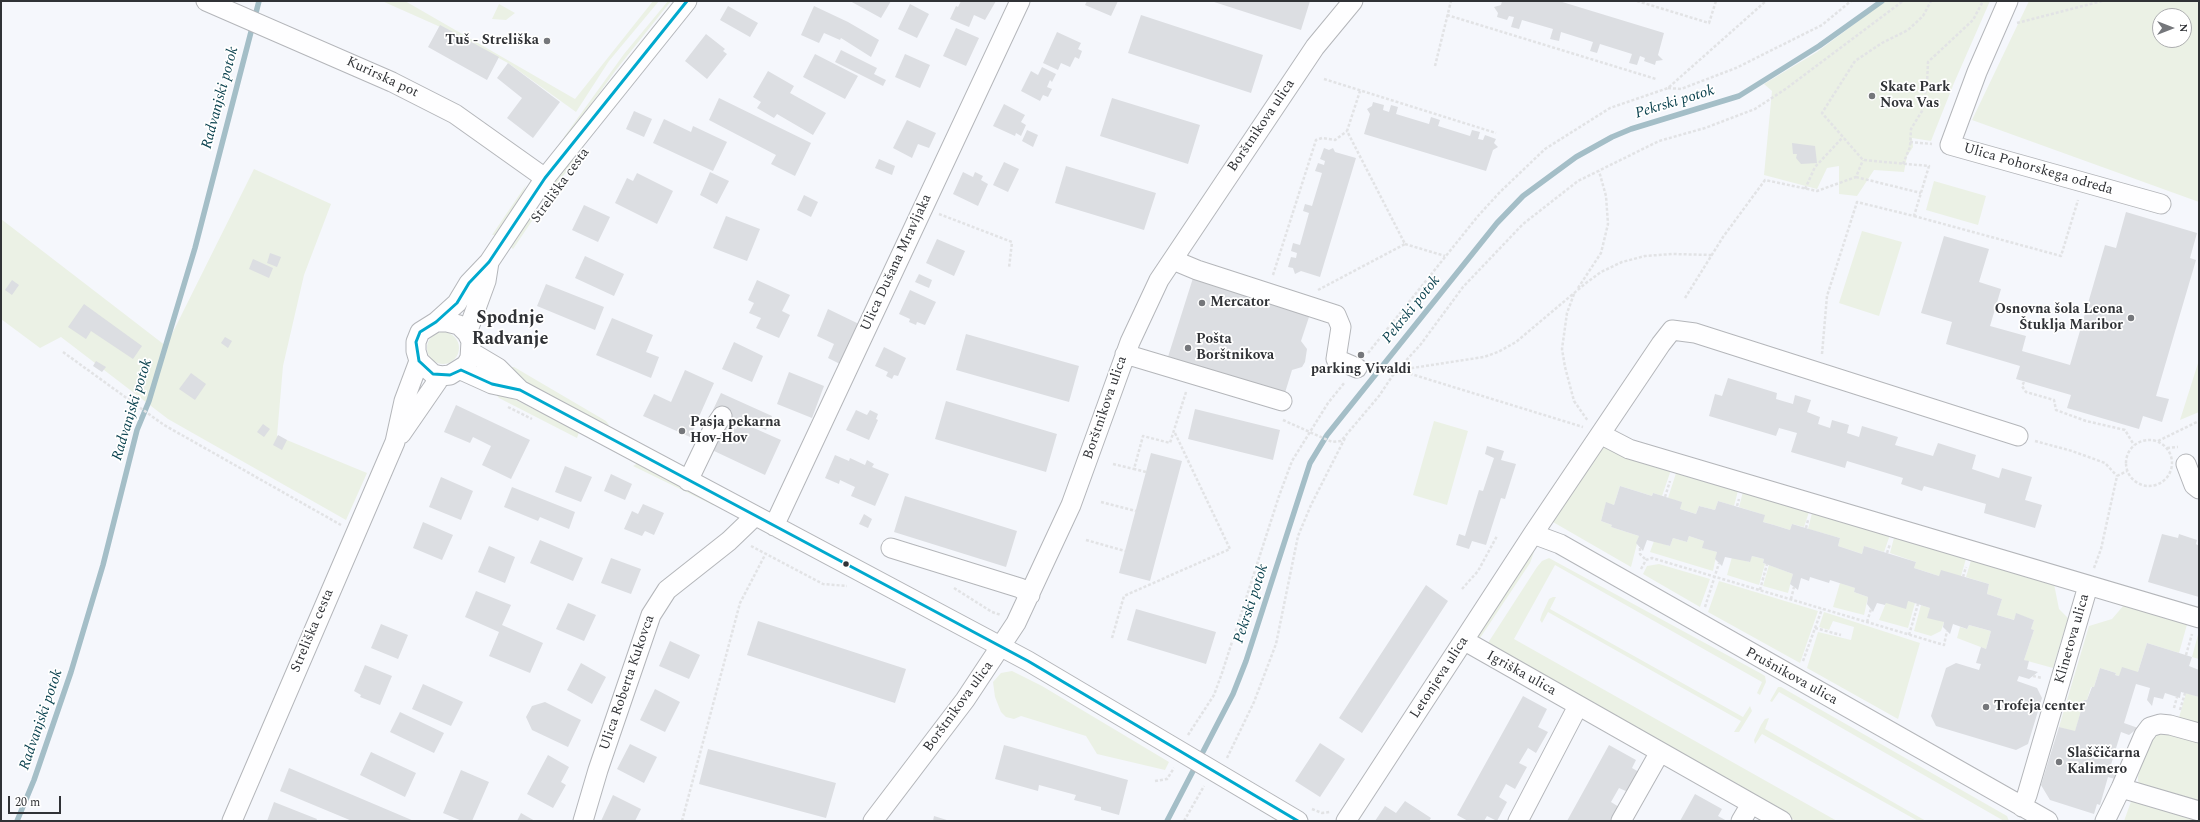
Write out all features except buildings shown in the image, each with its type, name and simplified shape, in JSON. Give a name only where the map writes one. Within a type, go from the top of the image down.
[{"type":"street","name":"Kurirska pot","points":[[206,1],[269,27],[392,82],[455,114],[545,178]]},
{"type":"street","name":"Streliška cesta","points":[[396,442],[404,401],[419,361],[416,351],[416,342],[420,332],[436,322],[457,303],[469,283],[489,262],[545,178],[688,1]]},
{"type":"street","name":"Ulica Dušana Mravljaka","points":[[774,526],[1020,1]]},
{"type":"street","name":"Borštnikova ulica","points":[[873,821],[965,700],[1002,647],[1030,595],[1071,505],[1125,354],[1145,307],[1173,260],[1315,47],[1353,1]]},
{"type":"street","name":"Ulica Pohorskega odreda","points":[[2008,1],[1977,72],[1950,145],[2161,204]]},
{"type":"street","points":[[1173,260],[1197,270],[1336,315],[1341,327],[1336,359],[1356,368]]},
{"type":"street","name":"Streliška cesta","points":[[471,352],[470,341],[467,333],[486,281],[489,262]]},
{"type":"street","points":[[436,322],[447,322],[459,325],[467,333]]},
{"type":"street","name":"Letonjeva ulica","points":[[1346,821],[1465,641],[1599,433],[1672,330],[1695,333],[1820,372]]},
{"type":"street","points":[[419,361],[433,374],[441,376],[450,375],[461,370],[466,365],[471,352],[498,368],[520,390]]},
{"type":"street","points":[[1125,354],[1282,401]]},
{"type":"street","points":[[461,370],[492,384],[520,390],[688,481],[1002,647],[1184,751],[1298,821]]},
{"type":"street","points":[[1820,372],[2018,436]]},
{"type":"street","name":"Streliška cesta","points":[[232,821],[396,442],[441,376]]},
{"type":"street","points":[[688,481],[713,429],[722,416]]},
{"type":"street","points":[[1599,433],[1629,449],[2199,618]]},
{"type":"street","points":[[2186,464],[2194,485],[2199,489]]},
{"type":"street","name":"Ulica Roberta Kukovca","points":[[583,821],[598,770],[651,615],[667,590],[729,541],[755,516]]},
{"type":"street","name":"Prušnikova ulica","points":[[1533,534],[1560,544],[2048,821]]},
{"type":"street","points":[[891,548],[1020,588],[1030,595]]},
{"type":"street","name":"Klinetova ulica","points":[[2022,807],[2088,586]]},
{"type":"street","name":"Igriška ulica","points":[[1465,641],[1782,821]]},
{"type":"street","points":[[1518,821],[1578,706]]},
{"type":"street","points":[[2105,821],[2122,788],[2144,735],[2150,727],[2160,724],[2170,725],[2199,733]]},
{"type":"street","points":[[1621,821],[1660,752]]},
{"type":"street","points":[[2122,788],[2199,811]]},
{"type":"street","points":[[1741,821],[1751,804]]},
{"type":"path","points":[[1435,66],[1451,1]]},
{"type":"path","points":[[1636,1],[1709,23],[1716,1]]},
{"type":"path","points":[[1154,781],[1167,779],[1184,751],[1214,694],[1220,680],[1279,496],[1292,461],[1328,403],[1446,256],[1500,192],[1545,149],[1610,108],[1668,88],[1766,1]]},
{"type":"path","points":[[1668,88],[1681,89],[1736,68],[1822,25],[1851,1]]},
{"type":"path","points":[[1184,821],[1254,702],[1276,644],[1298,536],[1311,505],[1345,438],[1379,396],[1393,375],[1421,344],[1463,287],[1523,224],[1578,180],[1659,141],[1705,128],[1755,109],[1787,88],[1903,1]]},
{"type":"path","points":[[1914,216],[1929,166],[1863,160],[1822,113],[1855,61],[1882,43],[1908,30],[1923,16],[1931,1]]},
{"type":"path","points":[[1903,164],[1910,142],[1912,128],[1922,110],[1927,84],[1928,62],[1973,20],[1983,1]]},
{"type":"path","points":[[2014,24],[2102,1]]},
{"type":"path","points":[[1447,15],[1656,79]]},
{"type":"path","points":[[1324,79],[1496,133]]},
{"type":"path","points":[[1268,293],[1316,140],[1322,138],[1335,140],[1347,131],[1360,91]]},
{"type":"path","points":[[1347,131],[1405,244]]},
{"type":"path","points":[[1805,188],[1815,167],[1843,137]]},
{"type":"path","points":[[1910,142],[1935,144]]},
{"type":"path","points":[[1856,177],[1863,160]]},
{"type":"path","points":[[1598,171],[1606,196],[1608,224],[1601,253],[1576,291],[1566,313],[1562,349],[1574,401],[1599,433]]},
{"type":"path","points":[[1685,298],[1712,255],[1765,180],[1817,191],[1856,177],[1921,193]]},
{"type":"path","points":[[1820,372],[1827,296],[1857,202],[2061,256],[2084,182]]},
{"type":"path","points":[[924,208],[1012,242],[1010,268]]},
{"type":"path","points":[[1311,306],[1317,290],[1405,244],[1446,256]]},
{"type":"path","points":[[1393,375],[1412,368],[1484,357],[1498,352],[1516,342],[1576,291],[1601,272],[1622,262],[1659,255],[1712,255]]},
{"type":"path","points":[[63,352],[142,411],[164,425],[356,533]]},
{"type":"path","points":[[1407,371],[1411,374],[1599,433]]},
{"type":"path","points":[[2024,382],[2022,386],[2026,392],[2054,400],[2056,410],[2086,421],[2125,430],[2134,445]]},
{"type":"path","points":[[1134,469],[1143,436],[1170,442],[1186,392]]},
{"type":"path","points":[[1282,401],[1282,419],[1332,442],[1341,441],[1345,438]]},
{"type":"path","points":[[2158,441],[2199,420]]},
{"type":"path","points":[[1112,638],[1124,596],[1230,549],[1174,431]]},
{"type":"path","points":[[2018,436],[2072,451],[2105,463],[2117,476]]},
{"type":"path","points":[[2149,439],[2158,441],[2167,448],[2171,458],[2172,467],[2165,479],[2154,486],[2145,486],[2133,480],[2127,471],[2126,455],[2139,441],[2149,439]]},
{"type":"path","points":[[1113,464],[1146,472]]},
{"type":"path","points":[[2117,476],[2127,471]]},
{"type":"path","points":[[2088,586],[2101,549],[2117,476]]},
{"type":"path","points":[[1100,502],[1136,511]]},
{"type":"path","points":[[1462,589],[1478,571],[1496,536]]},
{"type":"path","points":[[1086,540],[1125,551]]},
{"type":"path","points":[[1640,548],[1640,554],[1646,560]]},
{"type":"path","points":[[682,821],[740,603],[766,553]]},
{"type":"path","points":[[1638,575],[1646,560],[1652,558],[1944,645],[1947,631]]},
{"type":"path","points":[[1703,613],[1719,563]]},
{"type":"path","points":[[1760,590],[1767,564]]},
{"type":"path","points":[[1791,599],[1794,587]]},
{"type":"path","points":[[1909,635],[1918,604]]},
{"type":"path","points":[[1800,668],[1822,609]]},
{"type":"path","points":[[1867,622],[1871,609]]},
{"type":"path","points":[[1815,628],[1841,635]]},
{"type":"path","points":[[2173,712],[2177,697]]},
{"type":"shaded area","points":[[382,1],[405,1],[575,99],[653,1],[659,1],[609,61],[576,112],[508,63],[436,25]]},
{"type":"shaded area","points":[[668,1],[671,1],[616,70],[566,139],[564,137],[624,54]]},
{"type":"shaded area","name":"Skate Park Nova Vas","points":[[1885,1],[1990,1],[1954,83],[1931,141],[1912,138],[1913,147],[1907,156],[1904,172],[1874,170],[1857,196],[1839,194],[1839,166],[1827,168],[1817,189],[1764,175],[1772,91],[1764,84],[1817,52]]},
{"type":"shaded area","points":[[2029,1],[2199,1],[2199,202],[1972,120]]},
{"type":"shaded area","points":[[499,4],[515,13],[506,20],[492,19]]},
{"type":"shaded area","points":[[570,159],[575,160],[544,201],[543,196]]},
{"type":"shaded area","points":[[254,169],[331,204],[304,275],[283,366],[277,436],[367,473],[346,520],[168,419],[61,337],[40,348],[1,319],[1,219],[166,346]]},
{"type":"shaded area","points":[[1934,181],[1986,196],[1978,225],[1926,210]]},
{"type":"shaded area","points":[[526,185],[521,198],[497,235],[492,235]]},
{"type":"shaded area","points":[[533,212],[536,215],[513,249],[510,246]]},
{"type":"shaded area","points":[[1862,231],[1902,242],[1879,316],[1839,303]]},
{"type":"shaded area","points":[[440,332],[446,332],[456,339],[459,348],[458,354],[452,361],[446,364],[440,364],[430,357],[427,351],[427,345],[434,335]]},
{"type":"shaded area","points":[[2199,360],[2199,412],[2180,420]]},
{"type":"shaded area","points":[[508,367],[514,367],[606,421],[609,425],[603,425],[535,388]]},
{"type":"shaded area","points":[[495,393],[508,396],[579,432],[577,438],[499,398]]},
{"type":"shaded area","points":[[1434,421],[1468,431],[1447,505],[1413,495]]},
{"type":"shaded area","points":[[1600,443],[1672,467],[1662,496],[1653,493],[1652,496],[1620,486],[1614,505],[1606,503],[1601,521],[1612,525],[1611,527],[1639,536],[1631,567],[1553,522]]},
{"type":"shaded area","points":[[638,463],[713,504],[713,505],[633,466]]},
{"type":"shaded area","points":[[1677,470],[1739,487],[1734,506],[1718,501],[1715,510],[1699,506],[1696,514],[1680,509],[1681,502],[1668,498]]},
{"type":"shaded area","points":[[1744,488],[1793,503],[1793,508],[1809,512],[1804,527],[1792,524],[1790,530],[1763,522],[1764,515],[1739,507]]},
{"type":"shaded area","points":[[1812,513],[1891,532],[1884,552],[1864,546],[1862,554],[1838,546],[1840,538],[1808,529]]},
{"type":"shaded area","points":[[1895,534],[1967,555],[1961,576],[1939,576],[1914,568],[1916,562],[1890,553]]},
{"type":"shaded area","points":[[1689,536],[1704,541],[1703,548],[1717,552],[1713,571],[1650,552],[1654,541],[1670,546],[1673,538],[1687,542]]},
{"type":"shaded area","points":[[1534,552],[1530,563],[1478,641],[1475,637],[1531,554]]},
{"type":"shaded area","points":[[1752,556],[1764,559],[1763,563],[1765,564],[1759,585],[1727,575],[1732,557],[1749,562]]},
{"type":"shaded area","points":[[1972,557],[2054,584],[2059,609],[2068,618],[2053,668],[2024,660],[2034,630],[2031,629],[2034,620],[2016,614],[2014,620],[1997,615],[2002,599],[1987,594],[1989,584],[1966,577]]},
{"type":"shaded area","points":[[1549,558],[1760,673],[1765,676],[1766,682],[1760,695],[1757,693],[1762,682],[1555,565],[1514,639],[1837,821],[1796,821],[1486,646],[1537,567],[1542,561]]},
{"type":"shaded area","points":[[1659,564],[1710,579],[1700,607],[1643,574],[1647,566]]},
{"type":"shaded area","points":[[1769,565],[1793,574],[1788,593],[1763,586]]},
{"type":"shaded area","points":[[1719,581],[1818,611],[1800,663],[1708,612]]},
{"type":"shaded area","points":[[1840,583],[1855,588],[1854,592],[1868,597],[1864,615],[1833,607]]},
{"type":"shaded area","points":[[1556,597],[1550,609],[1743,717],[1750,706],[1752,711],[1739,732],[1734,732],[1741,721],[1548,612],[1542,623],[1540,620],[1542,614],[1549,599]]},
{"type":"shaded area","points":[[1908,601],[1915,603],[1908,628],[1879,620],[1886,603]]},
{"type":"shaded area","points":[[1921,605],[1930,608],[1944,622],[1941,631],[1931,636],[1914,631]]},
{"type":"shaded area","points":[[2124,605],[2188,621],[2179,653],[2147,643],[2138,672],[2119,676],[2115,675],[2116,673],[2100,668],[2094,687],[2091,687],[2087,700],[2084,700],[2075,732],[2059,727],[2089,626],[2112,619]]},
{"type":"shaded area","points":[[1824,612],[1920,643],[1898,719],[1807,668],[1818,632],[1851,640],[1854,627],[1833,621],[1829,630],[1819,627]]},
{"type":"shaded area","points":[[1969,625],[1991,631],[1986,649],[1957,638],[1960,627],[1967,629]]},
{"type":"shaded area","points":[[2199,631],[2199,659],[2192,657]]},
{"type":"shaded area","points":[[1012,671],[1042,686],[1169,762],[1165,770],[1097,754],[1086,736],[1021,716],[1014,719],[1006,717],[1001,712],[995,697],[993,682],[1001,673]]},
{"type":"shaded area","points":[[1778,687],[1781,687],[2007,816],[2009,821],[2004,821],[1779,692],[1772,702],[1770,701]]},
{"type":"shaded area","points":[[2186,693],[2199,697],[2199,728],[2178,721]]},
{"type":"shaded area","points":[[1769,718],[1765,729],[1926,821],[1918,821],[1762,734],[1755,744],[1754,740],[1761,725],[1765,719]]},
{"type":"shaded area","points":[[2157,730],[2199,736],[2199,806],[2141,786],[2138,781],[2138,776],[2145,754]]},
{"type":"shaded area","points":[[2133,796],[2199,815],[2199,821],[2124,821]]},
{"type":"waterway","name":"Radvanjski potok","points":[[17,821],[34,780],[71,672],[103,565],[137,430],[149,401],[195,248],[259,1]]},
{"type":"waterway","name":"Pekrski potok","points":[[1167,821],[1233,694],[1246,661],[1310,463],[1327,435],[1497,223],[1523,196],[1576,157],[1612,137],[1631,129],[1739,96],[1819,46],[1882,1]]},
{"type":"transit line","points":[[687,1],[545,178],[489,262],[469,283],[457,303],[436,322],[420,332],[416,342],[419,361],[433,374],[450,375],[461,370],[492,384],[520,390],[1028,661],[1298,821]]},
{"type":"place","name":"Tuš - Streliška","points":[[547,41]]},
{"type":"place","name":"Skate Park Nova Vas","points":[[1872,96]]},
{"type":"place","name":"Mercator","points":[[1202,303]]},
{"type":"place","name":"Osnovna šola Leona Štuklja Maribor","points":[[2131,318]]},
{"type":"place","name":"Pošta Borštnikova","points":[[1188,348]]},
{"type":"place","name":"parking Vivaldi","points":[[1361,355]]},
{"type":"place","name":"Pasja pekarna Hov-Hov","points":[[682,431]]},
{"type":"place","name":"Trofeja center","points":[[1986,707]]},
{"type":"place","name":"Slaščičarna Kalimero","points":[[2059,762]]},
{"type":"district","name":"Spodnje Radvanje","points":[[510,329]]}]
